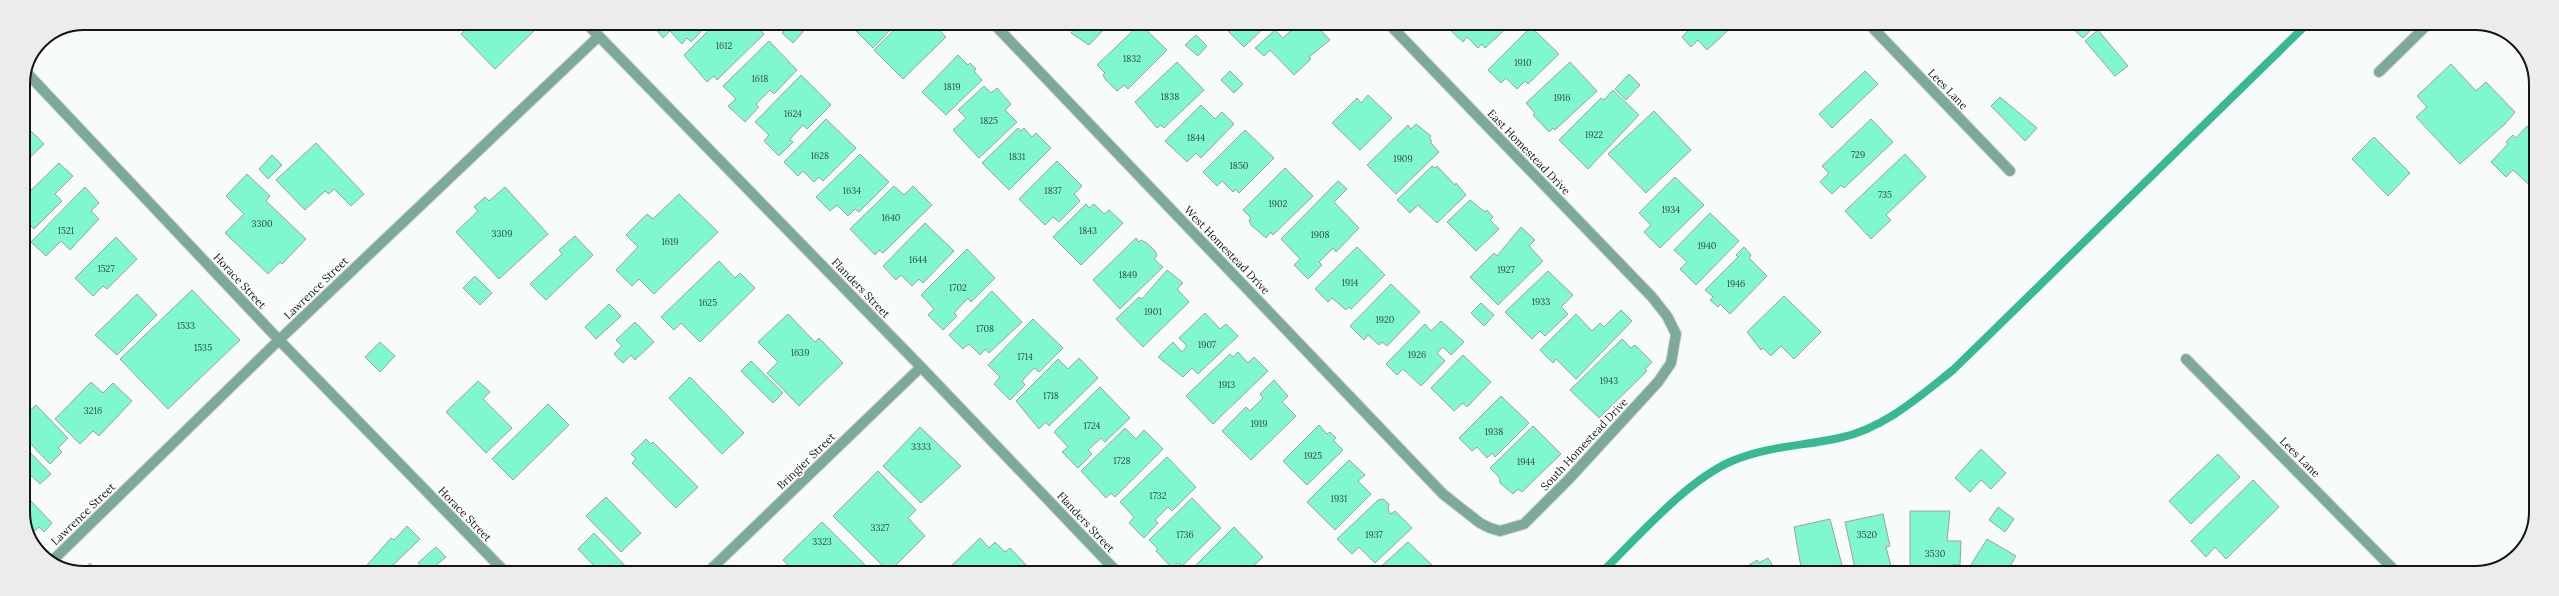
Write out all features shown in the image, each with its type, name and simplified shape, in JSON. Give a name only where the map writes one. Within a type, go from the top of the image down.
[{"type":"street","name":"Flanders Street","points":[[593,30],[921,367],[1111,566]]},
{"type":"street","name":"West Homestead Drive","points":[[999,30],[1443,494]]},
{"type":"street","name":"East Homestead Drive","points":[[1395,30],[1652,297]]},
{"type":"street","name":"Lees Lane","points":[[1874,30],[2010,171]]},
{"type":"street","points":[[2379,72],[2422,30]]},
{"type":"street","name":"Lawrence Street","points":[[55,558],[279,340],[599,36]]},
{"type":"street","name":"Horace Street","points":[[31,77],[279,340],[499,566]]},
{"type":"street","name":"South Homestead Drive","points":[[1443,494],[1480,524],[1490,528],[1500,531],[1524,524],[1568,480],[1658,382],[1671,363],[1676,334],[1667,316],[1652,297]]},
{"type":"street","name":"Lees Lane","points":[[2186,358],[2390,566]]},
{"type":"street","name":"Bringier Street","points":[[714,566],[921,367]]},
{"type":"building","points":[[465,30],[535,30],[495,69],[461,34]]},
{"type":"building","points":[[657,30],[702,30],[691,42],[687,38],[682,44],[670,31],[663,38]]},
{"type":"building","points":[[709,30],[760,30],[764,34],[717,80],[714,76],[707,82],[684,55]]},
{"type":"building","points":[[785,30],[801,30],[803,32],[793,43],[782,33]]},
{"type":"building","points":[[855,30],[890,30],[873,48]]},
{"type":"building","points":[[894,30],[940,30],[946,37],[903,79],[874,50]]},
{"type":"building","points":[[1073,30],[1103,30],[1089,45],[1071,33]]},
{"type":"building","points":[[1134,30],[1146,30],[1167,50],[1128,89],[1124,85],[1117,91],[1105,79],[1103,75],[1105,73],[1097,65]]},
{"type":"building","points":[[1227,30],[1262,30],[1244,47]]},
{"type":"building","points":[[1275,30],[1283,38],[1292,30],[1321,30],[1330,40],[1309,57],[1311,59],[1294,75],[1270,50],[1264,56],[1255,48]]},
{"type":"building","points":[[1450,30],[1504,30],[1485,48],[1482,44],[1478,48],[1467,37],[1463,42]]},
{"type":"building","points":[[1528,30],[1534,30],[1559,54],[1528,84],[1525,81],[1517,89],[1506,78],[1501,83],[1488,70]]},
{"type":"building","points":[[1687,30],[1729,30],[1707,50],[1698,40],[1691,47],[1682,37],[1688,31]]},
{"type":"building","points":[[2074,30],[2091,30],[2083,38]]},
{"type":"building","points":[[2098,30],[2128,66],[2115,76],[2085,41]]},
{"type":"building","points":[[1196,35],[1207,46],[1198,56],[1185,45]]},
{"type":"building","points":[[769,41],[797,70],[774,94],[770,90],[756,104],[759,107],[745,122],[728,106],[736,99],[723,86]]},
{"type":"building","points":[[958,55],[968,65],[970,63],[976,69],[974,71],[982,80],[946,115],[922,92]]},
{"type":"building","points":[[1177,62],[1204,90],[1164,128],[1161,125],[1157,128],[1135,102]]},
{"type":"building","points":[[1570,62],[1597,91],[1555,130],[1553,128],[1549,132],[1533,115],[1535,113],[1526,103]]},
{"type":"building","points":[[2451,64],[2476,91],[2486,82],[2515,112],[2505,124],[2460,164],[2416,117],[2427,107],[2417,96]]},
{"type":"building","points":[[1230,71],[1243,84],[1234,93],[1221,80]]},
{"type":"building","points":[[1865,71],[1878,84],[1832,128],[1819,114]]},
{"type":"building","points":[[1629,74],[1640,85],[1626,100],[1615,89]]},
{"type":"building","points":[[801,75],[831,105],[807,129],[803,125],[790,139],[793,142],[779,156],[764,141],[769,135],[755,122]]},
{"type":"building","points":[[984,86],[991,93],[997,88],[1011,104],[1005,110],[1017,122],[979,158],[953,130],[966,118],[958,110]]},
{"type":"building","points":[[1613,90],[1639,115],[1588,169],[1559,140],[1601,98],[1604,100]]},
{"type":"building","points":[[1368,95],[1392,118],[1360,150],[1332,123],[1357,98],[1361,103]]},
{"type":"building","points":[[2000,97],[2037,128],[2025,141],[1991,106]]},
{"type":"building","points":[[1201,105],[1215,119],[1222,112],[1234,124],[1201,158],[1196,153],[1187,162],[1165,141]]},
{"type":"building","points":[[1654,111],[1691,150],[1646,193],[1608,154]]},
{"type":"building","points":[[826,119],[856,148],[823,181],[819,177],[814,182],[803,171],[798,176],[784,162]]},
{"type":"building","points":[[1871,119],[1893,142],[1844,188],[1841,185],[1832,194],[1820,182],[1829,173],[1822,166]]},
{"type":"building","points":[[1416,124],[1431,136],[1429,138],[1432,141],[1430,142],[1439,152],[1396,194],[1367,165],[1408,125],[1411,129]]},
{"type":"building","points":[[2527,126],[2529,128],[2529,185],[2513,170],[2506,177],[2491,162],[2508,144],[2506,142],[2513,135],[2516,138]]},
{"type":"building","points":[[1018,128],[1021,131],[1024,128],[1032,137],[1036,133],[1051,148],[1009,190],[982,163]]},
{"type":"building","points":[[30,130],[44,144],[30,157]]},
{"type":"building","points":[[1245,130],[1274,158],[1239,193],[1236,189],[1233,192],[1222,181],[1217,186],[1203,172]]},
{"type":"building","points":[[2374,137],[2410,173],[2388,196],[2352,159]]},
{"type":"building","points":[[316,143],[364,194],[351,206],[334,189],[329,194],[325,191],[305,210],[276,180]]},
{"type":"building","points":[[860,154],[889,182],[859,212],[855,209],[848,216],[837,205],[830,211],[816,197]]},
{"type":"building","points":[[1905,154],[1926,177],[1886,215],[1891,220],[1871,239],[1845,211]]},
{"type":"building","points":[[272,155],[282,165],[268,179],[259,169]]},
{"type":"building","points":[[1057,161],[1082,186],[1074,194],[1080,201],[1059,222],[1053,217],[1045,225],[1019,199]]},
{"type":"building","points":[[59,163],[73,176],[55,194],[62,201],[34,229],[30,225],[30,191]]},
{"type":"building","points":[[1432,166],[1435,168],[1437,166],[1455,185],[1456,183],[1466,195],[1437,223],[1418,205],[1410,213],[1397,200]]},
{"type":"building","points":[[1285,168],[1313,196],[1273,235],[1271,232],[1266,238],[1251,225],[1249,220],[1251,218],[1243,210]]},
{"type":"building","points":[[247,174],[270,196],[266,201],[306,239],[282,264],[280,262],[268,274],[225,233],[244,214],[226,196]]},
{"type":"building","points":[[1675,177],[1704,205],[1660,248],[1644,232],[1651,225],[1639,213]]},
{"type":"building","points":[[1338,181],[1347,189],[1334,202],[1359,228],[1336,252],[1333,248],[1319,262],[1322,265],[1308,279],[1294,265],[1300,259],[1281,239]]},
{"type":"building","points":[[894,186],[904,195],[913,186],[932,205],[883,253],[879,250],[875,255],[850,229]]},
{"type":"building","points":[[85,187],[99,203],[91,211],[99,219],[70,250],[61,241],[46,256],[31,242]]},
{"type":"building","points":[[505,187],[548,234],[499,279],[456,232],[478,211],[474,207],[485,197],[489,201]]},
{"type":"building","points":[[679,194],[718,232],[654,294],[639,279],[632,286],[616,270],[638,247],[626,235],[647,214],[653,219]]},
{"type":"building","points":[[1470,200],[1485,212],[1487,210],[1493,217],[1490,220],[1499,229],[1476,251],[1447,222]]},
{"type":"building","points":[[1086,204],[1089,208],[1094,204],[1104,214],[1109,210],[1123,223],[1081,265],[1053,237]]},
{"type":"building","points":[[1710,213],[1739,241],[1696,285],[1680,269],[1687,262],[1674,250]]},
{"type":"building","points":[[925,223],[954,251],[923,283],[919,279],[912,286],[901,275],[896,280],[883,266]]},
{"type":"building","points":[[1521,227],[1535,240],[1529,246],[1543,261],[1498,305],[1470,277],[1494,253],[1497,256]]},
{"type":"building","points":[[575,236],[593,255],[546,300],[530,284],[562,254],[559,250]]},
{"type":"building","points":[[116,237],[137,259],[107,289],[103,286],[93,296],[75,278]]},
{"type":"building","points":[[1136,238],[1139,242],[1141,240],[1147,243],[1155,251],[1157,256],[1154,259],[1163,267],[1120,309],[1093,280]]},
{"type":"building","points":[[1357,247],[1385,275],[1351,309],[1349,307],[1346,310],[1332,298],[1328,302],[1315,289]]},
{"type":"building","points":[[1744,247],[1751,255],[1749,258],[1767,276],[1730,314],[1720,304],[1718,307],[1710,300],[1713,297],[1705,290],[1738,257],[1736,255]]},
{"type":"building","points":[[967,249],[995,278],[971,302],[968,298],[954,313],[957,316],[943,330],[928,315],[934,309],[921,295]]},
{"type":"building","points":[[719,261],[735,278],[740,273],[755,288],[700,342],[681,323],[674,330],[661,317]]},
{"type":"building","points":[[1167,270],[1183,283],[1177,289],[1189,302],[1143,347],[1116,319],[1139,297],[1142,299]]},
{"type":"building","points":[[1548,271],[1573,295],[1561,307],[1568,314],[1545,336],[1540,331],[1532,339],[1505,312]]},
{"type":"building","points":[[475,276],[492,293],[480,305],[463,288]]},
{"type":"building","points":[[1391,284],[1420,312],[1387,346],[1382,342],[1379,345],[1368,335],[1364,340],[1350,326]]},
{"type":"building","points":[[192,290],[240,340],[168,409],[120,359]]},
{"type":"building","points":[[992,291],[1022,322],[989,353],[985,349],[980,355],[969,344],[963,349],[949,335]]},
{"type":"building","points":[[137,294],[157,315],[117,355],[95,335]]},
{"type":"building","points":[[1784,296],[1821,332],[1794,359],[1781,346],[1771,356],[1763,348],[1761,350],[1747,332]]},
{"type":"building","points":[[1481,303],[1494,315],[1484,326],[1471,313]]},
{"type":"building","points":[[609,304],[621,316],[596,339],[585,327]]},
{"type":"building","points":[[1621,310],[1632,321],[1576,379],[1556,359],[1553,363],[1540,350],[1576,314],[1592,331],[1600,323],[1604,327]]},
{"type":"building","points":[[1205,313],[1220,329],[1226,324],[1238,336],[1198,374],[1192,368],[1183,377],[1158,357],[1173,342],[1182,352],[1187,346],[1179,338]]},
{"type":"building","points":[[788,314],[815,342],[819,338],[843,363],[799,406],[767,373],[778,362],[758,342]]},
{"type":"building","points":[[1033,319],[1063,348],[1039,372],[1034,368],[1022,381],[1025,385],[1010,400],[994,384],[1000,377],[988,365]]},
{"type":"building","points":[[1441,321],[1464,342],[1451,355],[1443,347],[1437,353],[1445,361],[1421,386],[1403,369],[1397,375],[1386,364],[1425,324],[1431,331]]},
{"type":"building","points":[[635,322],[654,342],[635,360],[631,355],[623,363],[614,354],[622,346],[616,340]]},
{"type":"building","points":[[1622,339],[1631,348],[1635,345],[1652,362],[1645,369],[1647,371],[1599,418],[1570,390]]},
{"type":"building","points":[[380,342],[395,356],[380,372],[365,357]]},
{"type":"building","points":[[1238,352],[1248,363],[1254,357],[1268,371],[1213,424],[1186,396],[1230,354],[1233,357]]},
{"type":"building","points":[[1463,355],[1491,382],[1467,407],[1463,403],[1454,411],[1431,388]]},
{"type":"building","points":[[1079,358],[1098,378],[1049,426],[1046,422],[1039,429],[1016,401],[1058,359],[1068,369]]},
{"type":"building","points":[[751,361],[783,393],[773,403],[741,371]]},
{"type":"building","points":[[690,377],[744,433],[722,454],[669,398]]},
{"type":"building","points":[[1274,380],[1288,396],[1282,402],[1296,416],[1251,460],[1222,431],[1246,407],[1250,411],[1263,398],[1260,394]]},
{"type":"building","points":[[478,381],[490,392],[483,399],[512,428],[486,453],[446,412]]},
{"type":"building","points":[[91,382],[103,393],[113,383],[132,401],[99,436],[93,431],[80,444],[55,419]]},
{"type":"building","points":[[1100,387],[1130,418],[1105,442],[1101,438],[1088,450],[1092,454],[1078,468],[1062,452],[1068,447],[1054,432]]},
{"type":"building","points":[[1501,396],[1529,423],[1495,457],[1492,453],[1487,458],[1477,447],[1472,451],[1459,438]]},
{"type":"building","points":[[548,404],[569,425],[513,480],[492,459]]},
{"type":"building","points":[[36,405],[68,438],[58,448],[62,452],[50,464],[30,443],[30,410]]},
{"type":"building","points":[[1319,425],[1327,434],[1330,432],[1336,438],[1333,440],[1343,450],[1307,485],[1283,461]]},
{"type":"building","points":[[1533,426],[1561,454],[1522,492],[1518,489],[1513,494],[1500,483],[1499,477],[1490,468]]},
{"type":"building","points":[[920,427],[961,466],[921,503],[883,466]]},
{"type":"building","points":[[1125,428],[1136,439],[1144,430],[1163,449],[1115,497],[1111,493],[1106,498],[1081,471]]},
{"type":"building","points":[[646,439],[651,444],[653,442],[698,487],[676,508],[632,463],[636,459],[631,454]]},
{"type":"building","points":[[1981,449],[2006,473],[1991,489],[1981,480],[1970,492],[1955,478]]},
{"type":"building","points":[[30,452],[51,474],[40,484],[32,476],[30,478]]},
{"type":"building","points":[[2218,454],[2240,477],[2191,524],[2169,501]]},
{"type":"building","points":[[1167,457],[1196,487],[1172,511],[1168,507],[1155,520],[1158,523],[1144,538],[1129,523],[1134,517],[1120,502]]},
{"type":"building","points":[[1349,460],[1365,475],[1358,481],[1371,494],[1335,530],[1307,502]]},
{"type":"building","points":[[878,471],[916,510],[908,518],[925,536],[895,566],[883,566],[833,516]]},
{"type":"building","points":[[2253,480],[2279,507],[2226,559],[2215,547],[2206,557],[2191,541]]},
{"type":"building","points":[[606,497],[641,533],[621,552],[586,516]]},
{"type":"building","points":[[1192,498],[1221,528],[1182,566],[1178,563],[1174,566],[1170,566],[1156,551],[1158,549],[1149,540]]},
{"type":"building","points":[[1383,499],[1389,504],[1388,510],[1391,514],[1395,511],[1412,528],[1375,563],[1359,547],[1352,554],[1337,539],[1378,500]]},
{"type":"building","points":[[30,500],[52,523],[44,532],[39,527],[34,532],[30,516]]},
{"type":"building","points":[[1998,507],[2014,519],[2005,532],[1989,520]]},
{"type":"building","points":[[1910,511],[1950,511],[1947,541],[1961,541],[1960,565],[1910,566]]},
{"type":"building","points":[[1883,514],[1890,546],[1886,547],[1891,566],[1854,566],[1845,522]]},
{"type":"building","points":[[1830,519],[1842,566],[1801,566],[1794,527]]},
{"type":"building","points":[[822,522],[866,566],[789,566],[783,560]]},
{"type":"building","points":[[407,526],[420,539],[392,566],[366,566],[391,538],[394,540]]},
{"type":"building","points":[[1234,527],[1263,557],[1253,566],[1195,566]]},
{"type":"building","points":[[594,533],[625,566],[594,566],[578,549]]},
{"type":"building","points":[[980,538],[989,548],[995,542],[1005,552],[1010,548],[1027,566],[951,566]]},
{"type":"building","points":[[1987,539],[2016,556],[2010,566],[1970,566]]},
{"type":"building","points":[[1408,542],[1433,566],[1382,566]]},
{"type":"building","points":[[436,547],[446,557],[435,566],[421,566],[418,563]]},
{"type":"building","points":[[1768,558],[1773,566],[1748,566],[1757,560],[1759,563]]},
{"type":"waterway","points":[[1608,566],[1663,511],[1680,496],[1715,470],[1732,461],[1758,452],[1826,441],[1855,434],[1885,420],[1927,391],[1953,370],[2301,30]]}]
